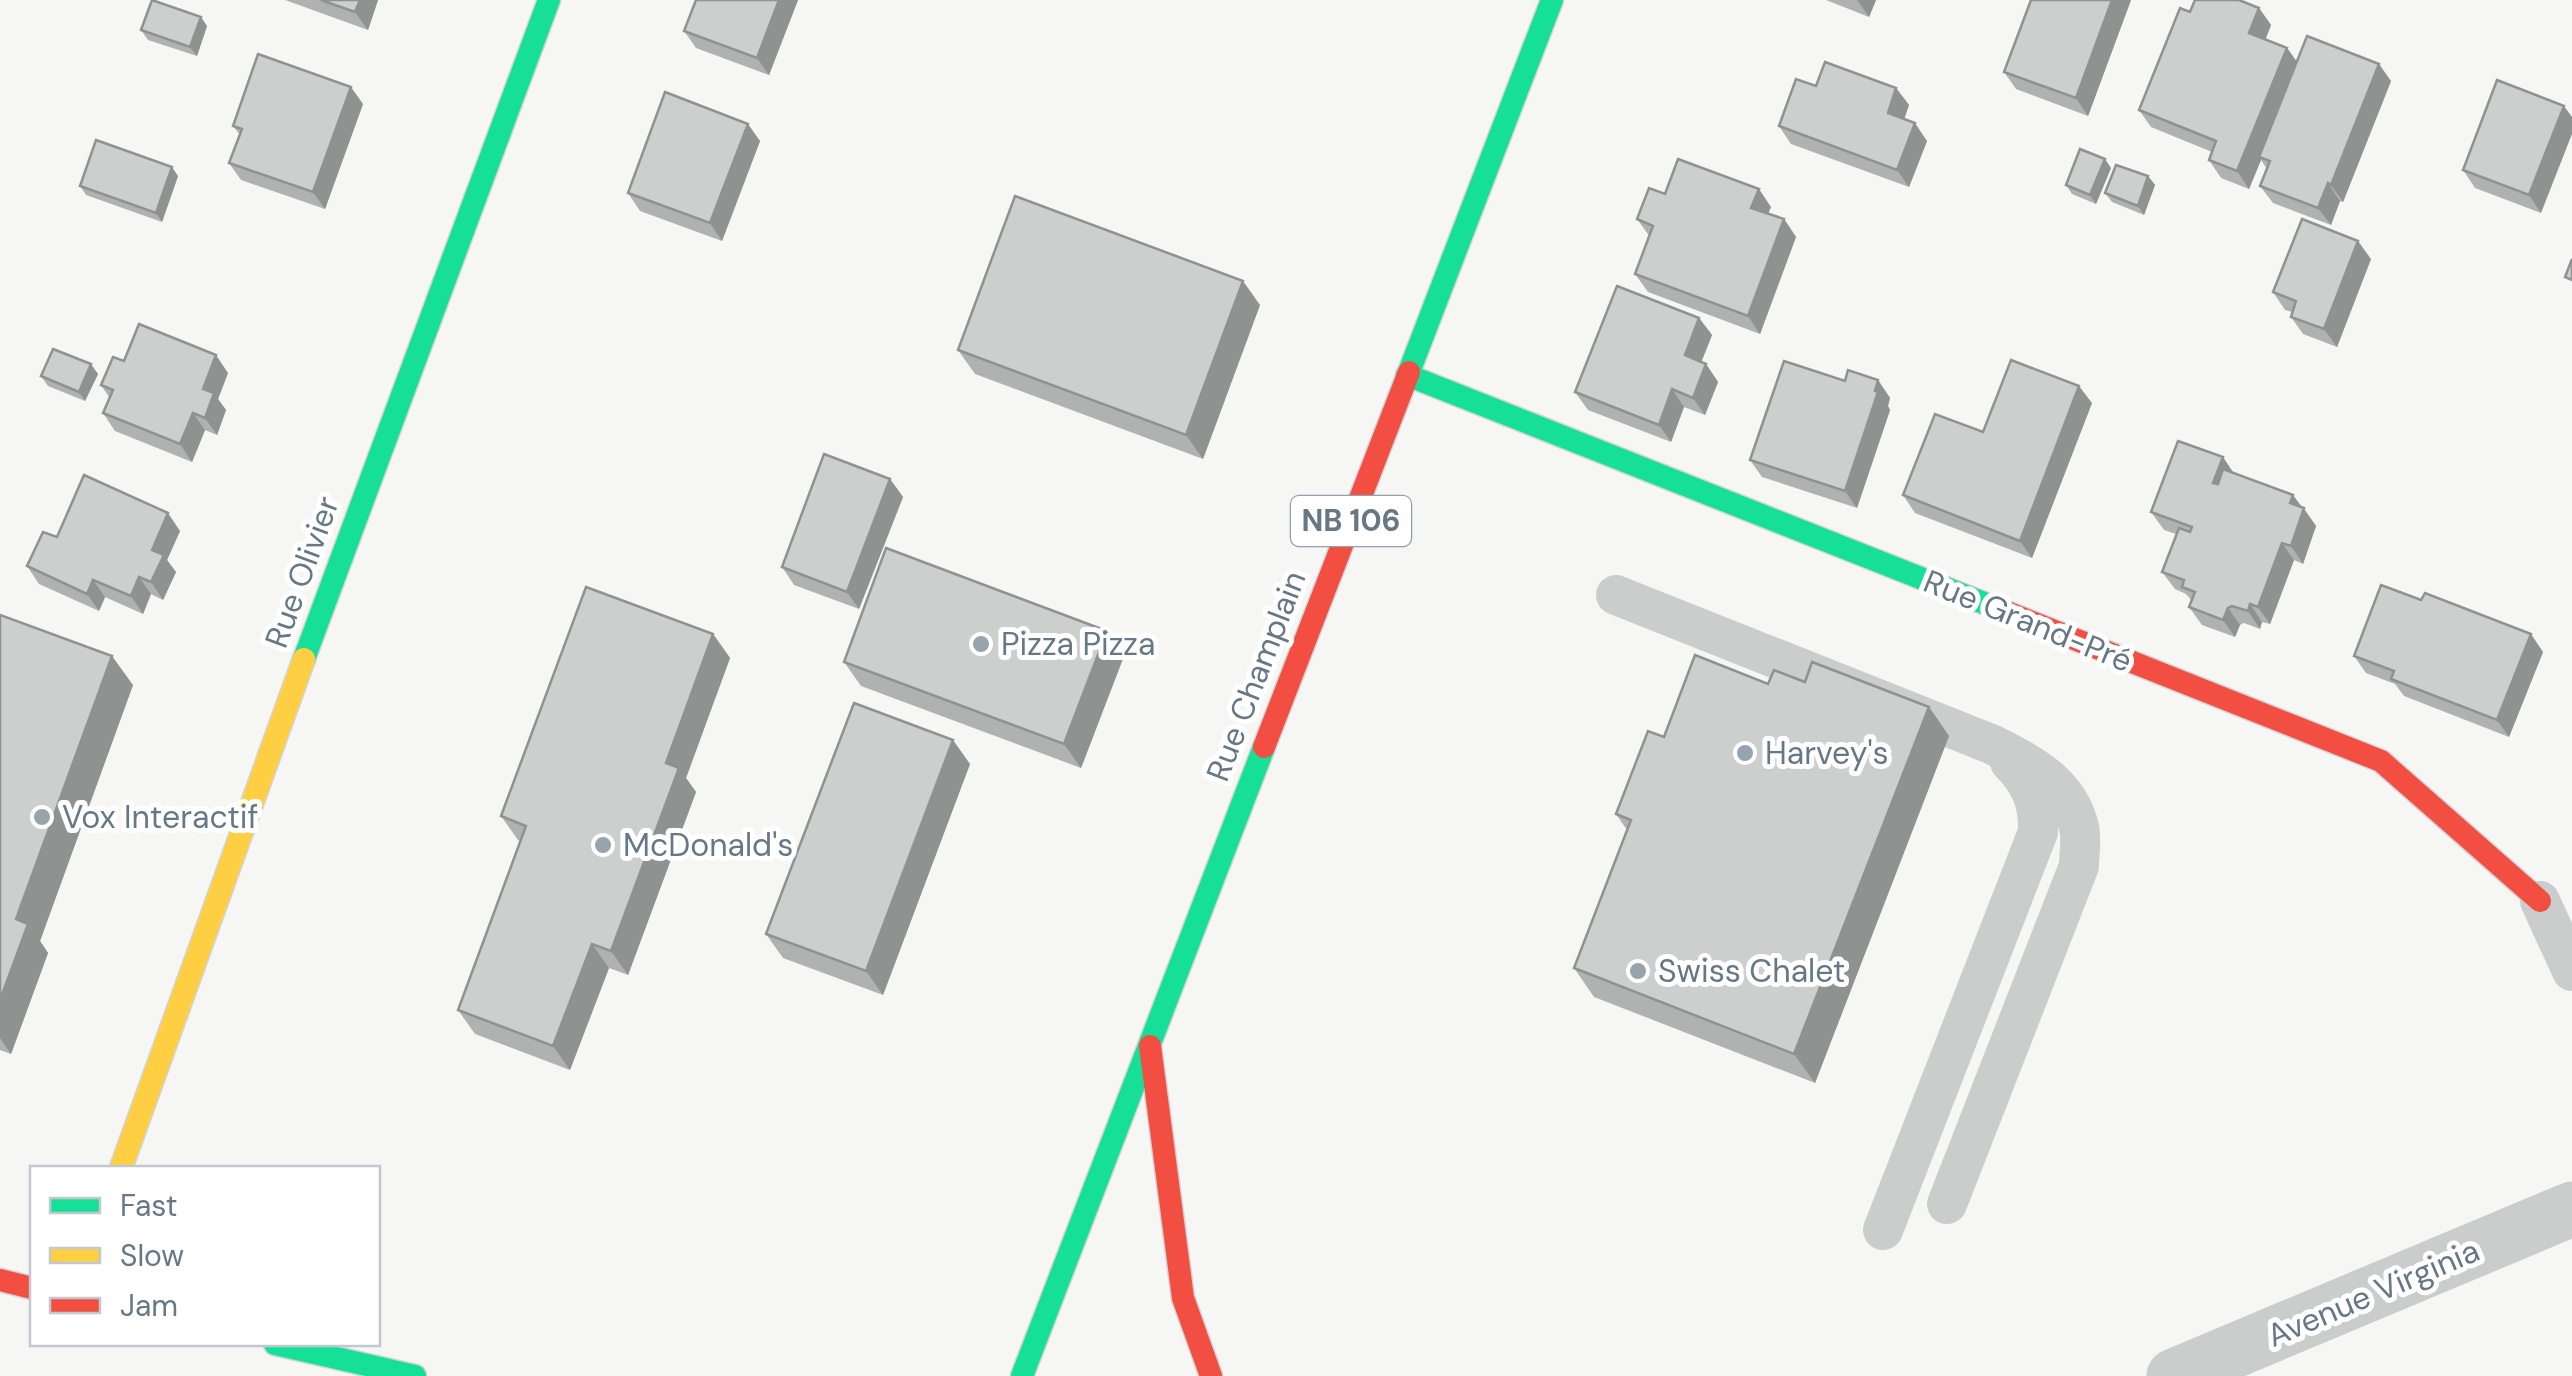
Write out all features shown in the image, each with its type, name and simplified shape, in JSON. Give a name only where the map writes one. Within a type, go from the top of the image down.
[{"type":"street","name":"Rue Olivier","points":[[122,1166],[289,699],[549,0]]},
{"type":"street","name":"Rue Champlain","points":[[1022,1376],[1552,0]]},
{"type":"street","name":"Rue Grand-Pré","points":[[1407,375],[2381,761],[2540,901]]},
{"type":"street","points":[[1150,1042],[1183,1298],[1212,1376]]},
{"type":"street","name":"Avenue Virginia","points":[[2174,1376],[2572,1210]]},
{"type":"street","points":[[0,1280],[30,1288]]},
{"type":"street","points":[[284,1346],[416,1376]]},
{"type":"lane","points":[[1616,595],[1991,744],[2034,766],[2067,795],[2080,829],[2079,866],[1946,1204]]},
{"type":"lane","points":[[1883,1230],[2038,832],[2039,811],[2032,790],[1991,744]]},
{"type":"lane","name":"Rue Grand-Pré","points":[[2540,901],[2572,971]]},
{"type":"building","points":[[152,0],[201,17],[190,47],[141,30]]},
{"type":"building","points":[[321,0],[360,0],[355,12]]},
{"type":"building","points":[[696,0],[779,0],[757,58],[684,31]]},
{"type":"building","points":[[2031,0],[2112,0],[2076,98],[2004,72]]},
{"type":"building","points":[[2195,0],[2239,0],[2259,8],[2249,33],[2287,48],[2237,171],[2209,160],[2216,141],[2139,110],[2180,8],[2190,12]]},
{"type":"building","points":[[2307,36],[2379,64],[2318,208],[2260,186],[2270,161],[2259,157]]},
{"type":"building","points":[[258,54],[351,87],[313,192],[229,163],[242,129],[233,126]]},
{"type":"building","points":[[1825,62],[1896,88],[1888,113],[1915,123],[1897,170],[1779,126],[1796,79],[1816,86]]},
{"type":"building","points":[[2497,80],[2564,106],[2529,195],[2463,170]]},
{"type":"building","points":[[665,92],[748,124],[710,223],[628,193]]},
{"type":"building","points":[[96,140],[172,167],[156,213],[80,186]]},
{"type":"building","points":[[2080,149],[2105,159],[2090,195],[2066,185]]},
{"type":"building","points":[[1678,159],[1759,189],[1751,208],[1784,219],[1748,316],[1635,274],[1653,226],[1637,219],[1649,188],[1665,194]]},
{"type":"building","points":[[2116,165],[2148,176],[2138,206],[2105,193]]},
{"type":"building","points":[[1015,196],[1243,281],[1186,435],[958,350]]},
{"type":"building","points":[[2302,219],[2358,241],[2324,329],[2291,317],[2296,301],[2273,292]]},
{"type":"building","points":[[2572,259],[2572,280],[2565,277]]},
{"type":"building","points":[[1617,286],[1699,318],[1685,355],[1706,364],[1693,398],[1672,389],[1659,425],[1575,392]]},
{"type":"building","points":[[139,324],[216,355],[203,389],[214,393],[205,418],[193,413],[180,444],[103,413],[113,390],[101,385],[113,357],[124,361]]},
{"type":"building","points":[[53,349],[91,364],[79,392],[41,376]]},
{"type":"building","points":[[2011,360],[2079,386],[2020,541],[1903,495],[1935,414],[1983,432]]},
{"type":"building","points":[[1784,361],[1845,381],[1848,370],[1878,380],[1878,392],[1845,491],[1750,460]]},
{"type":"building","points":[[2178,441],[2223,457],[2213,483],[2218,484],[2223,469],[2293,495],[2290,503],[2304,508],[2291,546],[2282,543],[2258,607],[2250,604],[2248,611],[2232,606],[2223,620],[2189,607],[2195,592],[2182,587],[2184,580],[2162,572],[2179,528],[2190,532],[2192,527],[2151,512]]},
{"type":"building","points":[[824,454],[890,479],[847,592],[782,567]]},
{"type":"building","points":[[84,475],[168,513],[152,550],[164,555],[151,582],[139,577],[131,596],[93,580],[87,594],[27,566],[43,532],[57,537]]},
{"type":"building","points":[[886,548],[1107,631],[1064,744],[844,662]]},
{"type":"building","points":[[2381,585],[2421,600],[2425,593],[2531,634],[2497,720],[2391,679],[2394,671],[2354,656]]},
{"type":"building","name":"McDonald's","points":[[586,587],[713,634],[666,763],[679,768],[611,951],[592,944],[553,1046],[458,1010],[526,826],[501,816]]},
{"type":"building","name":"Vox Interactif","points":[[0,615],[112,656],[16,919],[28,924],[0,1000]]},
{"type":"building","points":[[1695,655],[1768,684],[1774,670],[1805,682],[1812,662],[1929,707],[1794,1054],[1574,968],[1631,820],[1616,814],[1648,731],[1664,737]]},
{"type":"building","points":[[854,703],[953,740],[866,971],[766,934]]},
{"type":"traffic: fast","points":[[304,659],[549,0]]},
{"type":"traffic: fast","points":[[1409,372],[1552,0]]},
{"type":"traffic: fast","points":[[1407,375],[2009,613]]},
{"type":"traffic: fast","points":[[1022,1376],[1264,747]]},
{"type":"traffic: fast","points":[[284,1346],[415,1376]]},
{"type":"traffic: slow","points":[[122,1166],[304,659]]},
{"type":"traffic: jam","points":[[1264,747],[1409,372]]},
{"type":"traffic: jam","points":[[2009,613],[2381,761],[2540,901]]},
{"type":"traffic: jam","points":[[1150,1046],[1183,1298],[1211,1376]]},
{"type":"traffic: jam","points":[[0,1280],[30,1288]]},
{"type":"place","name":"Pizza Pizza","points":[[981,644]]},
{"type":"place","name":"Harvey's","points":[[1745,753]]},
{"type":"place","name":"Vox Interactif","points":[[42,817]]},
{"type":"place","name":"McDonald's","points":[[603,845]]},
{"type":"place","name":"Swiss Chalet","points":[[1638,971]]}]
